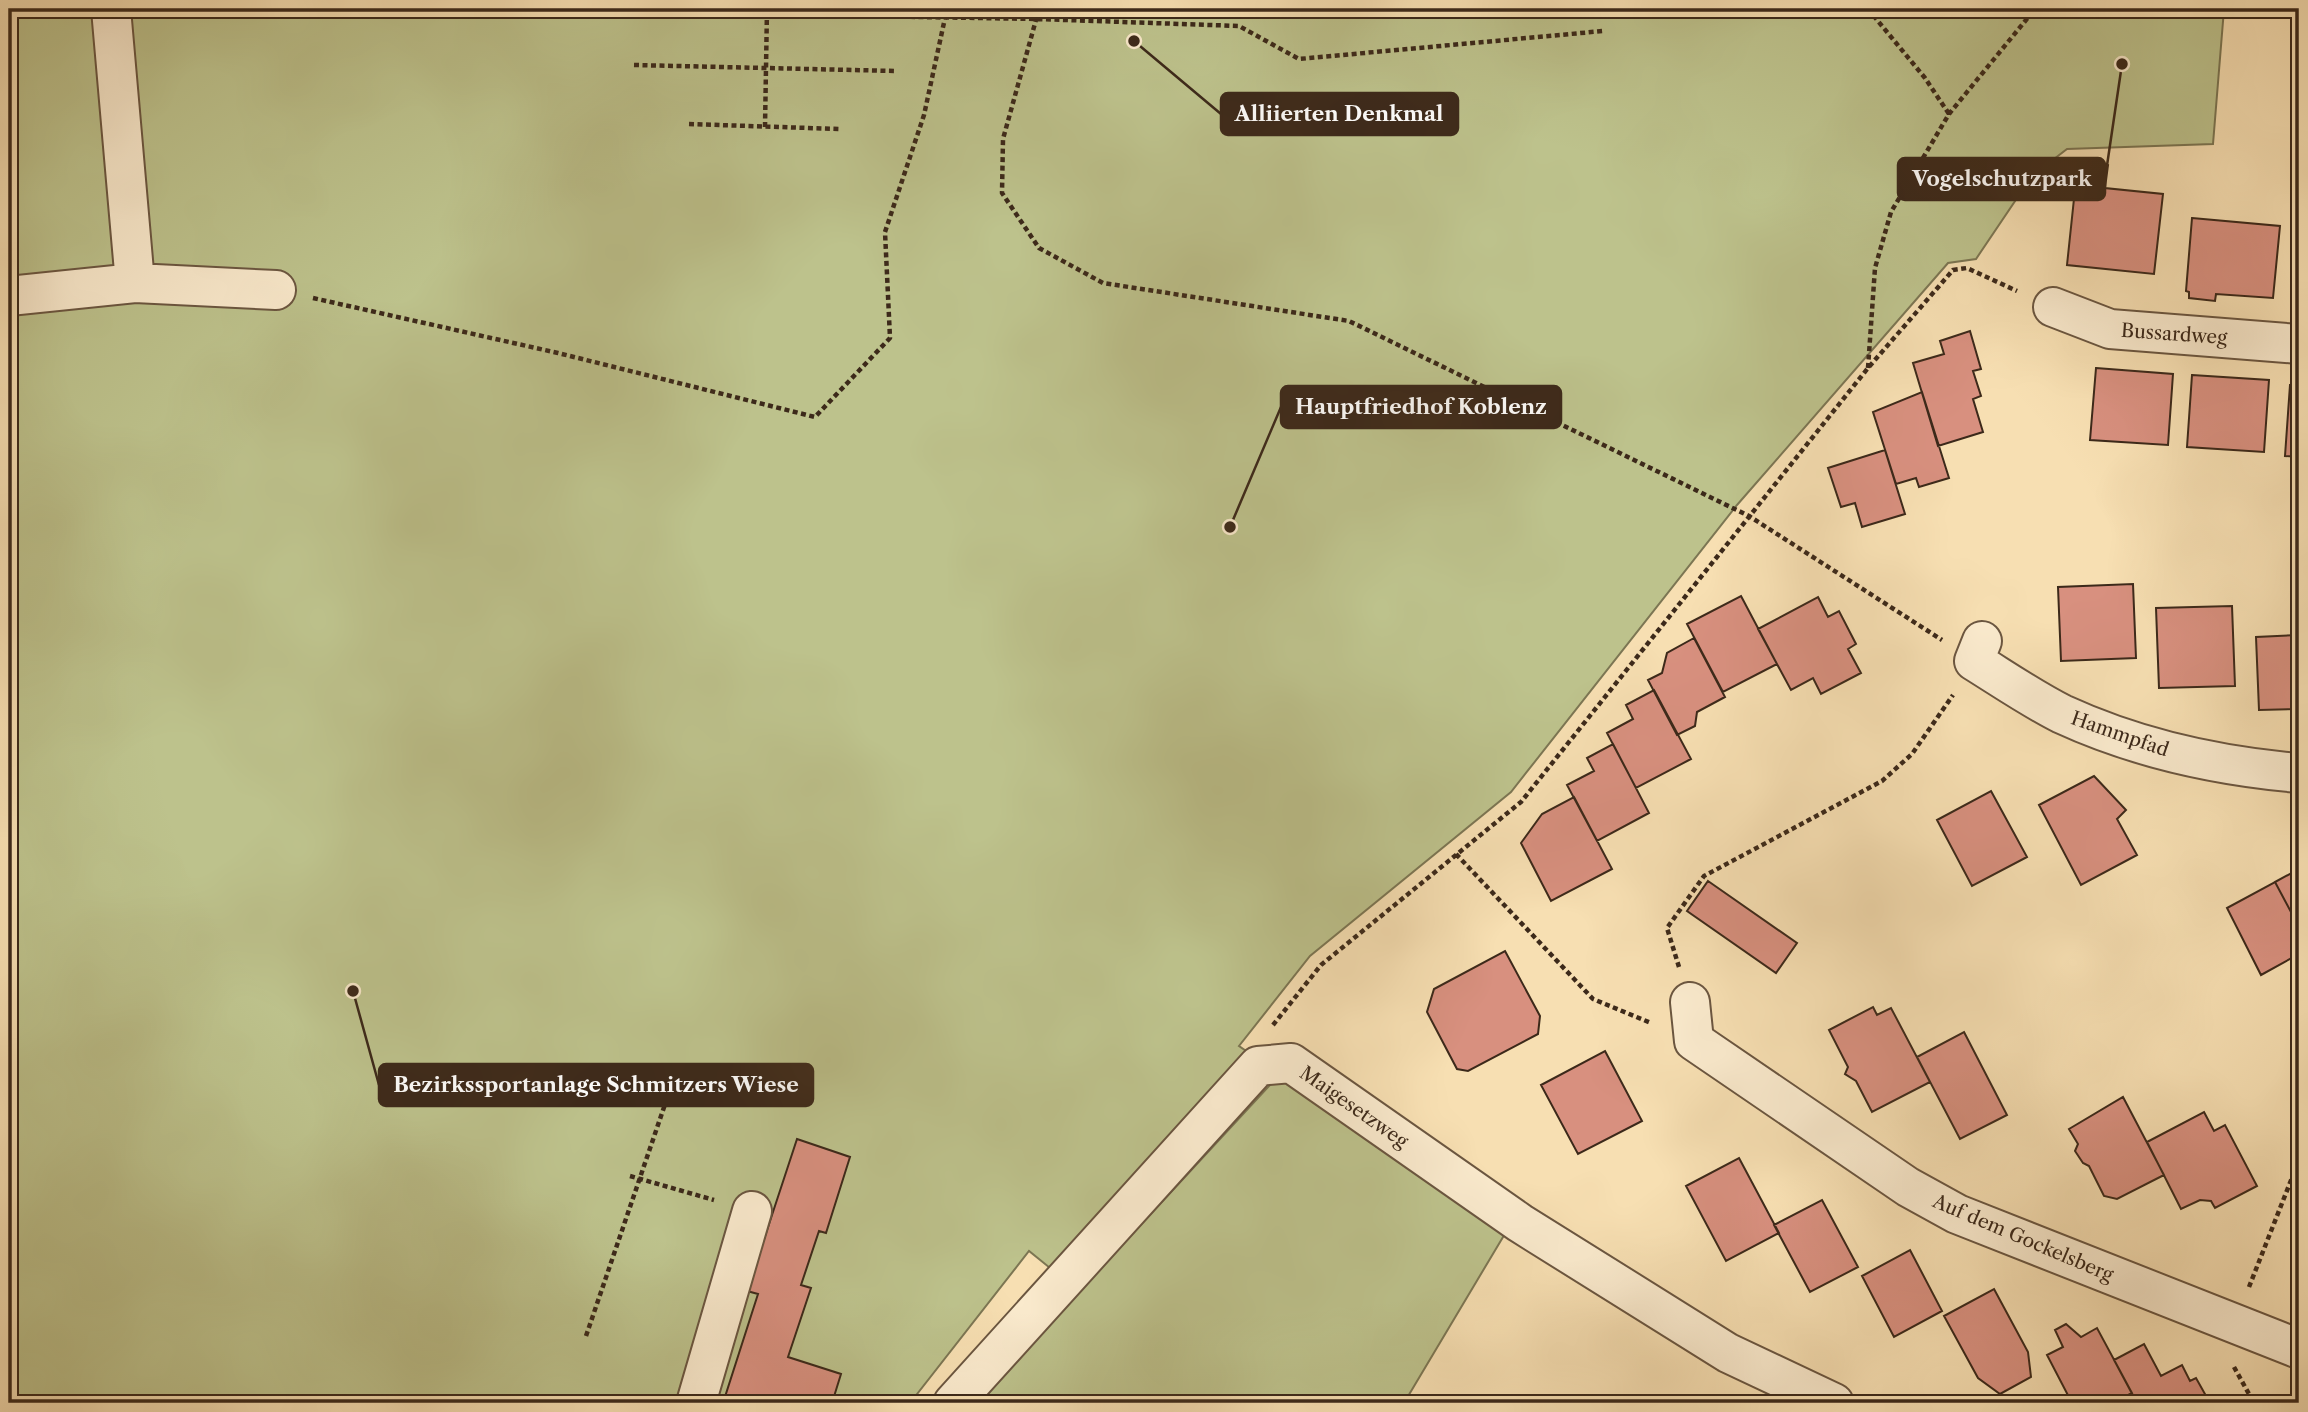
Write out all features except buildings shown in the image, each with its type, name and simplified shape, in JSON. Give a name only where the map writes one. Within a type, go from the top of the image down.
[{"type":"street","points":[[111,9],[135,283]]},
{"type":"street","points":[[9,296],[135,283],[276,290]]},
{"type":"street","name":"Bussardweg","points":[[2053,307],[2110,329],[2299,344]]},
{"type":"street","name":"Hammpfad","points":[[1978,651],[2061,713],[2144,745],[2228,767],[2299,773]]},
{"type":"street","points":[[1690,1002],[1694,1041]]},
{"type":"street","name":"Auf dem Gockelsberg","points":[[1694,1041],[1909,1187],[1957,1214],[2299,1349]]},
{"type":"street","name":"Maigesetzweg","points":[[1258,1066],[1291,1063],[1520,1223],[1728,1353],[1833,1403]]},
{"type":"street","points":[[953,1403],[1258,1066]]},
{"type":"street","points":[[696,1403],[752,1211]]},
{"type":"path","points":[[664,9],[1239,26],[1299,59],[1603,31]]},
{"type":"path","points":[[1039,9],[1003,139],[1002,193],[1039,248],[1103,283],[1349,321],[1749,516],[1978,651],[1912,754],[1882,781],[1704,876],[1667,928],[1690,1002]]},
{"type":"path","points":[[1868,9],[1925,78],[1950,114]]},
{"type":"path","points":[[1868,368],[1875,268],[1891,212],[1950,114],[2035,9]]},
{"type":"path","points":[[765,127],[767,12]]},
{"type":"path","points":[[276,290],[558,352],[815,417],[890,338],[885,232],[924,115],[945,18]]},
{"type":"path","points":[[634,65],[896,71]]},
{"type":"path","points":[[689,124],[839,129]]},
{"type":"path","points":[[1258,1066],[1271,1027],[1321,965],[1521,802],[1868,368],[1953,270],[1966,268],[2053,307]]},
{"type":"path","points":[[1456,854],[1593,999],[1694,1041]]},
{"type":"path","points":[[586,1336],[674,1078]]},
{"type":"path","points":[[2251,1282],[2299,1160]]},
{"type":"path","points":[[630,1177],[752,1211]]},
{"type":"path","points":[[2227,1355],[2254,1403]]},
{"type":"green space","points":[[9,9],[2224,9],[2213,144],[2067,149],[2032,176],[1976,259],[1948,263],[1737,505],[1511,792],[1310,956],[1239,1046],[1249,1053],[1050,1268],[1029,1251],[910,1403],[9,1403]]},
{"type":"green space","points":[[1280,1074],[1506,1232],[1404,1403],[976,1403]]},
{"type":"place","name":"Alliierten Denkmal","points":[[1134,41]]},
{"type":"place","name":"Vogelschutzpark","points":[[2122,64]]},
{"type":"place","name":"Hauptfriedhof Koblenz","points":[[1230,527]]},
{"type":"place","name":"Bezirkssportanlage Schmitzers Wiese","points":[[353,991]]}]
